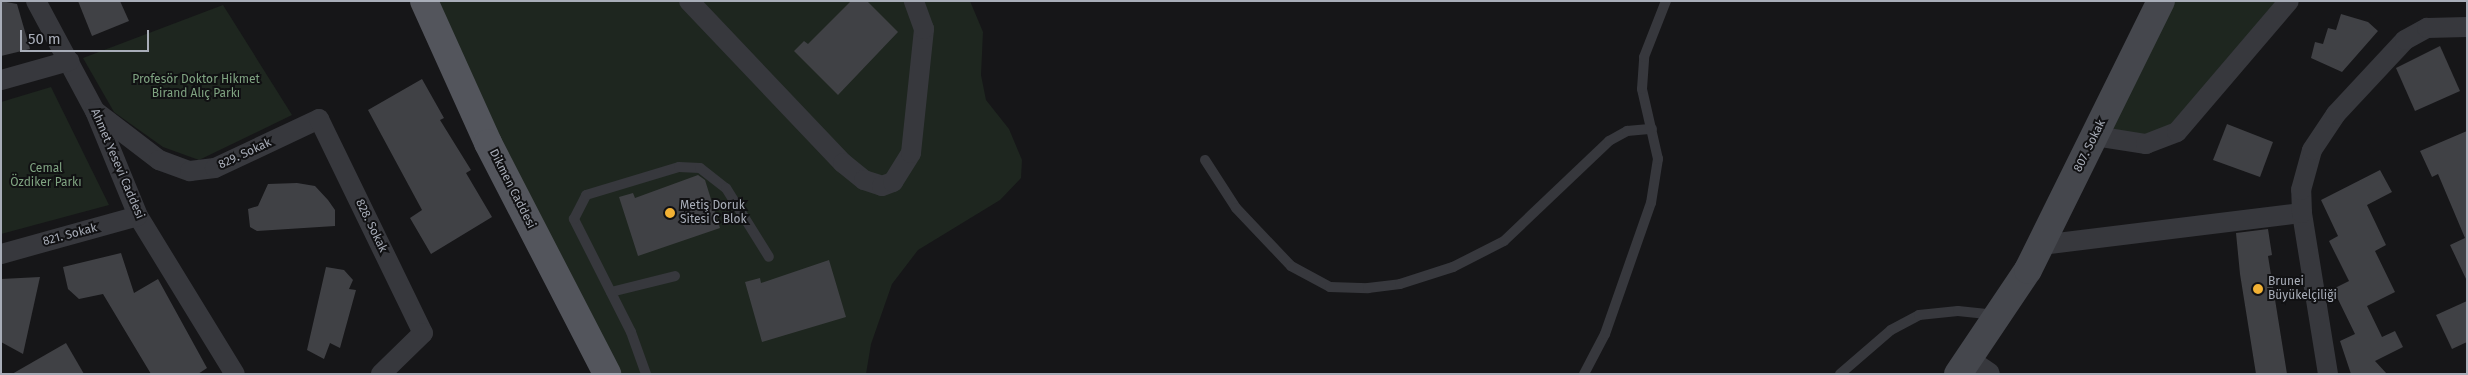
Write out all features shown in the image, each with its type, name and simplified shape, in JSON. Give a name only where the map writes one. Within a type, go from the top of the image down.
[{"type":"main road","name":"Dikmen Caddesi","points":[[424,1],[488,143],[607,374]]},
{"type":"main road","name":"807. Sokak","points":[[1974,370],[1995,315],[2015,290],[2041,245],[2161,1]]},
{"type":"main road","name":"807. Sokak","points":[[1974,370],[2009,322],[2015,290]]},
{"type":"street","name":"Ahmet Yesevi Caddesi","points":[[36,1],[95,111],[138,216],[235,374]]},
{"type":"street","points":[[690,1],[843,163],[864,180],[882,186],[893,182],[911,153],[924,29],[914,1]]},
{"type":"street","points":[[2095,136],[2146,144],[2177,132],[2193,119],[2290,1]]},
{"type":"street","points":[[2328,374],[2302,213],[2301,190],[2312,150],[2356,89],[2416,33],[2450,25],[2467,27]]},
{"type":"street","points":[[1,80],[69,61]]},
{"type":"street","name":"829. Sokak","points":[[95,111],[159,160],[190,171],[215,168],[319,119]]},
{"type":"street","name":"828. Sokak","points":[[319,119],[423,333],[381,374]]},
{"type":"street","points":[[2041,245],[2302,213]]},
{"type":"street","name":"821. Sokak","points":[[1,254],[138,216]]},
{"type":"lane","points":[[1584,374],[1605,334],[1652,204],[1658,159],[1642,89],[1644,57],[1666,1]]},
{"type":"lane","points":[[1204,160],[1236,208],[1291,266],[1330,287],[1368,288],[1400,284],[1453,267],[1504,241],[1609,141],[1627,131],[1652,130]]},
{"type":"lane","points":[[646,374],[611,292],[574,219],[580,202],[593,190],[679,167],[700,168],[721,181],[770,257]]},
{"type":"lane","points":[[611,292],[675,276]]},
{"type":"lane","points":[[1840,374],[1892,330],[1919,315],[1958,311],[1995,315]]},
{"type":"green space","points":[[424,1],[970,1],[983,32],[981,75],[986,100],[1009,129],[1022,160],[1021,178],[1000,200],[918,250],[892,284],[871,344],[866,374],[607,374]]},
{"type":"green space","points":[[2161,1],[2289,1],[2161,140],[2095,136]]},
{"type":"green space","name":"Profesör Doktor Hikmet Birand Alıç Parkı","points":[[223,5],[292,115],[199,160],[163,147],[114,112],[83,58]]},
{"type":"green space","name":"Cemal Özdiker Parkı","points":[[51,87],[109,205],[1,234],[1,102]]},
{"type":"building","points":[[1,1],[17,4],[30,49],[1,56]]},
{"type":"building","points":[[78,1],[120,1],[129,21],[92,36]]},
{"type":"building","points":[[851,1],[867,1],[898,32],[838,95],[794,51],[804,41],[808,44]]},
{"type":"building","points":[[2341,14],[2368,22],[2378,31],[2342,72],[2311,58],[2315,42],[2323,44],[2328,28],[2336,30]]},
{"type":"building","points":[[2440,46],[2460,91],[2415,111],[2396,68]]},
{"type":"building","points":[[422,79],[444,118],[440,120],[471,170],[466,173],[492,217],[431,254],[410,218],[422,210],[368,110]]},
{"type":"building","points":[[2227,124],[2273,142],[2260,177],[2213,160]]},
{"type":"building","points":[[2467,131],[2467,281],[2450,245],[2465,238],[2438,174],[2432,177],[2420,151]]},
{"type":"building","points":[[2380,170],[2392,192],[2367,205],[2386,245],[2375,251],[2395,292],[2367,306],[2382,337],[2395,331],[2403,347],[2375,361],[2387,374],[2351,374],[2340,341],[2355,334],[2333,289],[2349,281],[2329,241],[2338,236],[2321,200]]},
{"type":"building","name":"Metiş Doruk Sitesi C Blok","points":[[698,175],[705,180],[720,228],[638,256],[619,197],[633,193],[635,198]]},
{"type":"building","points":[[297,183],[315,186],[328,200],[335,210],[335,226],[257,231],[250,227],[248,209],[258,206],[268,184]]},
{"type":"building","points":[[2268,229],[2272,255],[2268,256],[2287,374],[2256,374],[2240,274],[2236,233]]},
{"type":"building","points":[[121,253],[134,293],[158,279],[207,368],[198,374],[151,374],[103,294],[79,299],[68,289],[63,267]]},
{"type":"building","points":[[829,260],[846,317],[762,342],[745,282],[760,278],[761,283]]},
{"type":"building","points":[[326,267],[344,270],[353,280],[349,289],[356,290],[340,348],[330,343],[324,359],[307,350]]},
{"type":"building","points":[[40,277],[23,354],[1,342],[1,279]]},
{"type":"building","points":[[2467,301],[2467,342],[2452,349],[2436,315]]},
{"type":"building","points":[[66,343],[84,374],[12,374]]},
{"type":"place","name":"Metiş Doruk Sitesi C Blok","points":[[670,213]]},
{"type":"place","name":"Brunei Büyükelçiliği","points":[[2258,289]]}]
